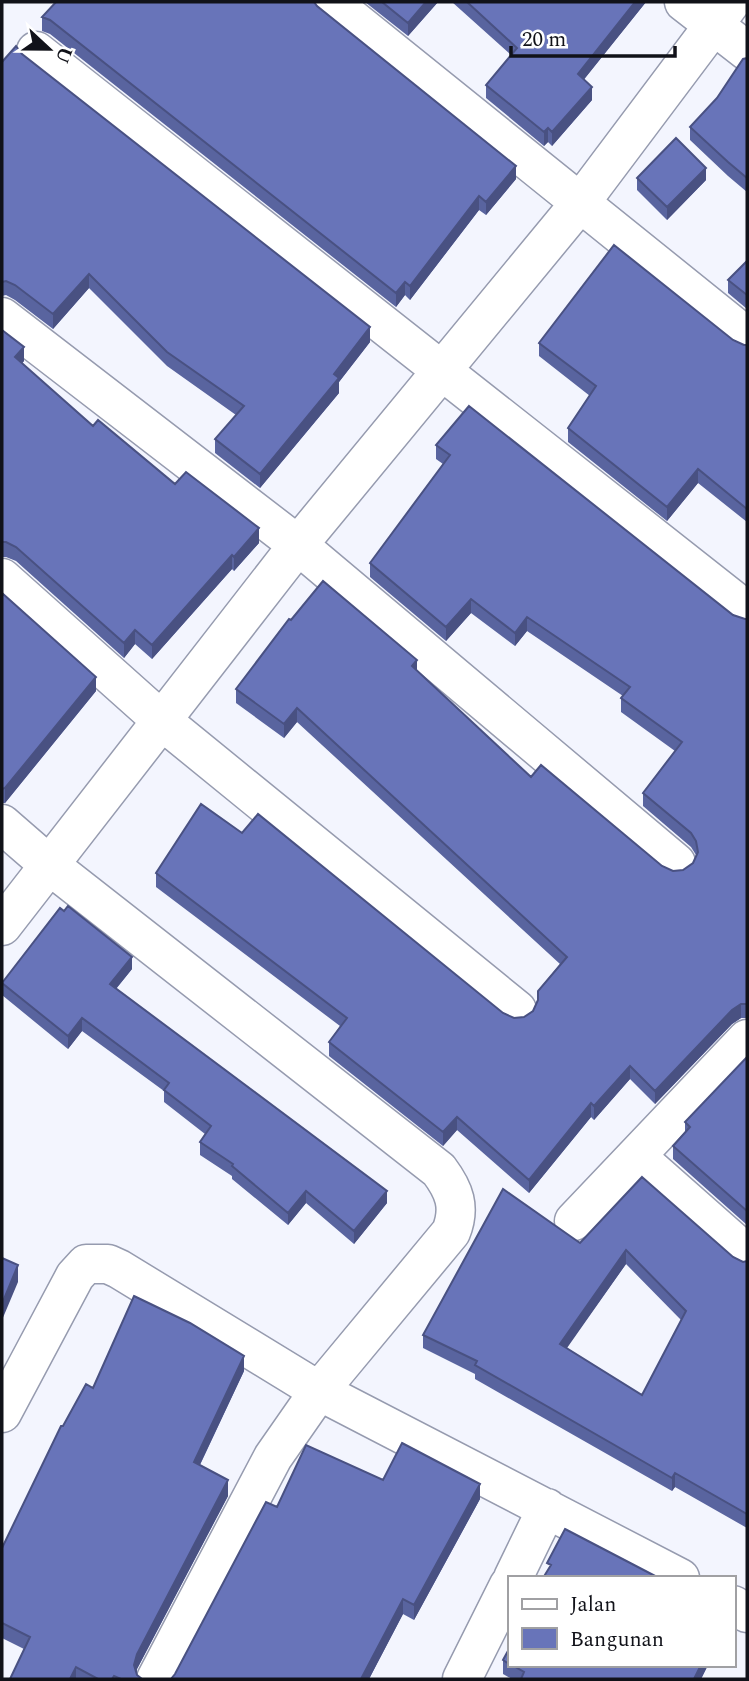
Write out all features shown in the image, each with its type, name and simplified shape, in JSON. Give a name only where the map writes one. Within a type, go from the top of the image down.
[{"type":"street","points":[[331,2],[747,337]]},
{"type":"street","points":[[684,2],[722,13],[747,51]]},
{"type":"street","points":[[2,926],[298,545],[580,203],[722,13]]},
{"type":"street","points":[[36,51],[747,611]]},
{"type":"street","points":[[2,317],[298,545],[676,863]]},
{"type":"street","points":[[2,578],[161,720],[517,1010]]},
{"type":"street","points":[[2,824],[48,864],[439,1170],[453,1188],[456,1220],[451,1232],[319,1391],[273,1458],[156,1679]]},
{"type":"street","points":[[574,1222],[747,1039]]},
{"type":"street","points":[[637,1157],[747,1254]]},
{"type":"street","points":[[2,1413],[75,1276],[86,1264],[108,1264],[319,1391],[676,1576]]},
{"type":"street","points":[[514,1576],[547,1508]]},
{"type":"street","points":[[462,1679],[508,1587]]},
{"type":"building","points":[[56,2],[314,2],[516,166],[486,202],[479,196],[410,286],[405,282],[396,293],[50,20],[42,17]]},
{"type":"building","points":[[382,2],[426,2],[408,23]]},
{"type":"building","points":[[467,2],[635,2],[578,74],[592,87],[552,132],[548,128],[544,132],[486,85],[517,48]]},
{"type":"building","points":[[16,46],[22,54],[370,327],[334,374],[339,378],[260,474],[215,439],[244,406],[167,352],[89,274],[53,314],[15,285],[2,282],[2,62]]},
{"type":"building","points":[[747,58],[747,178],[690,127],[717,98],[743,59]]},
{"type":"building","points":[[676,138],[706,168],[667,207],[637,178]]},
{"type":"building","points":[[614,245],[733,340],[747,345],[747,509],[698,469],[667,507],[568,428],[596,386],[539,343]]},
{"type":"building","points":[[747,261],[747,295],[728,280]]},
{"type":"building","points":[[2,330],[24,347],[15,357],[93,426],[98,420],[175,484],[186,472],[259,528],[152,645],[135,630],[124,643],[16,547],[2,542]]},
{"type":"building","points":[[469,406],[733,615],[747,619],[747,1004],[741,1004],[732,1010],[655,1091],[630,1066],[594,1106],[591,1103],[529,1180],[457,1117],[443,1132],[329,1042],[347,1018],[156,873],[201,804],[242,833],[258,814],[503,1013],[514,1018],[524,1017],[533,1011],[538,1000],[538,991],[567,957],[297,708],[284,724],[236,689],[289,619],[291,620],[323,581],[417,660],[412,666],[531,777],[541,765],[662,866],[673,871],[683,870],[693,863],[698,852],[691,833],[643,793],[682,742],[621,698],[630,687],[527,617],[515,633],[471,599],[446,627],[370,563],[450,455],[436,445]]},
{"type":"building","points":[[2,593],[96,677],[2,789]]},
{"type":"building","points":[[68,906],[132,957],[110,984],[387,1191],[354,1231],[306,1191],[288,1213],[232,1166],[233,1164],[200,1142],[211,1126],[164,1090],[169,1083],[82,1018],[68,1036],[2,983],[60,908],[64,911]]},
{"type":"building","points":[[747,1057],[747,1211],[673,1146],[690,1127],[685,1122]]},
{"type":"building","points":[[642,1177],[733,1257],[747,1261],[747,1514],[675,1473],[672,1478],[475,1365],[477,1361],[423,1335],[503,1189],[580,1243]],"holes":[[[626,1250],[686,1311],[642,1395],[560,1344]]]},
{"type":"building","points":[[2,1258],[18,1265],[2,1304]]},
{"type":"building","points":[[134,1296],[190,1323],[244,1356],[194,1462],[228,1480],[137,1654],[134,1665],[137,1675],[142,1679],[121,1679],[114,1676],[112,1679],[98,1679],[76,1667],[70,1679],[10,1679],[30,1637],[2,1623],[2,1548],[61,1426],[86,1384],[93,1388]]},
{"type":"building","points":[[402,1443],[480,1484],[414,1605],[403,1599],[361,1679],[171,1679],[266,1502],[277,1507],[306,1445],[383,1480]]},
{"type":"building","points":[[565,1529],[655,1576],[544,1576],[551,1565],[547,1563]]},
{"type":"building","points":[[508,1651],[508,1663],[503,1660]]},
{"type":"building","points":[[515,1667],[700,1667],[694,1679],[521,1679],[524,1672]]}]
